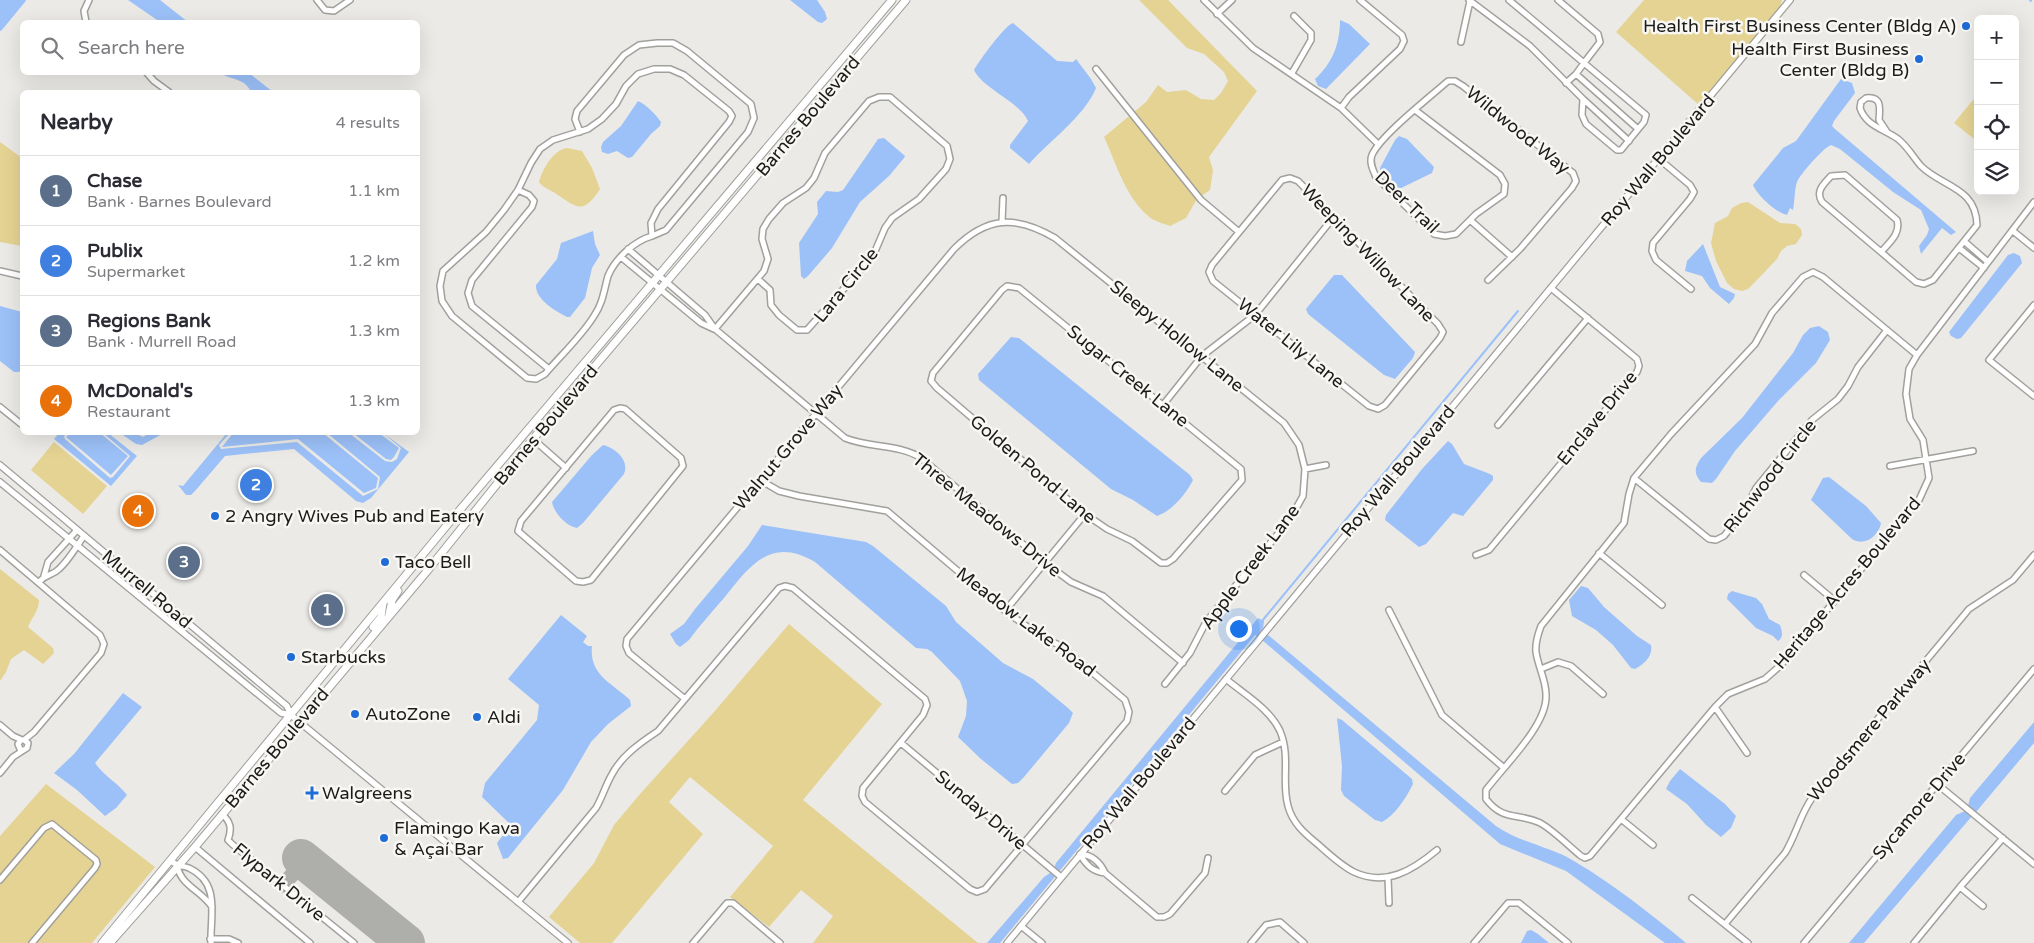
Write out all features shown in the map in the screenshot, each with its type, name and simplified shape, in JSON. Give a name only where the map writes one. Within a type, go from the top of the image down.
[{"type":"main road","name":"Barnes Boulevard","points":[[102,943],[536,419],[892,0]]},
{"type":"main road","points":[[856,59],[858,50],[900,0]]},
{"type":"main road","name":"Barnes Boulevard","points":[[110,943],[195,847],[390,615],[533,440],[906,0]]},
{"type":"main road","points":[[533,431],[572,383],[580,368]]},
{"type":"main road","points":[[533,440],[536,419]]},
{"type":"main road","points":[[390,615],[390,605],[395,595],[422,562],[428,548]]},
{"type":"main road","points":[[327,689],[331,679],[381,617],[382,603]]},
{"type":"street","points":[[86,20],[84,12],[89,0]]},
{"type":"street","points":[[317,0],[325,10],[334,12],[350,0]]},
{"type":"street","points":[[1204,0],[1253,48],[1341,108],[1378,144]]},
{"type":"street","points":[[1217,14],[1232,0]]},
{"type":"street","points":[[1341,108],[1349,97],[1400,49],[1404,42],[1402,35],[1360,0]]},
{"type":"street","points":[[1509,0],[1646,116],[1644,122],[1629,141],[1621,150],[1617,150],[1586,124],[1582,114],[1583,99]]},
{"type":"street","points":[[1558,0],[1598,34],[1600,42],[1576,74],[1566,83]]},
{"type":"street","name":"Roy Wall Boulevard","points":[[1007,943],[1660,159],[1790,0]]},
{"type":"street","points":[[1461,42],[1470,1],[1530,46],[1566,83],[1629,141]]},
{"type":"street","points":[[1292,73],[1311,40],[1311,33],[1294,16]]},
{"type":"street","points":[[580,132],[576,119],[578,111],[624,55],[640,45],[673,43],[687,50],[751,104],[754,118],[748,132],[666,230],[652,236],[642,238],[628,249],[612,268],[602,303],[594,317],[549,369],[536,379],[527,378],[452,316],[442,301],[440,286],[443,271],[486,232],[518,190],[531,162],[540,150],[553,140],[580,132],[602,119],[616,104],[626,86],[638,74],[654,68],[670,69],[684,75],[729,111],[732,116],[658,209],[651,223],[652,236]]},
{"type":"street","points":[[1096,70],[1201,200],[1239,232]]},
{"type":"street","points":[[1576,74],[1638,129]]},
{"type":"street","points":[[149,75],[166,90]]},
{"type":"street","name":"Wildwood Way","points":[[1378,144],[1448,81],[1455,81],[1510,121],[1573,173],[1576,181],[1572,188],[1512,257],[1488,280]]},
{"type":"street","name":"Lara Circle","points":[[715,329],[764,271],[768,259],[762,239],[763,229],[783,204],[806,188],[814,178],[826,153],[869,101],[879,97],[890,97],[947,146],[950,158],[946,169],[919,199],[892,218],[885,228],[873,256],[807,330],[797,330],[776,311],[770,302],[770,290],[758,279]]},
{"type":"street","points":[[1881,252],[1897,233],[1899,227],[1897,220],[1845,176],[1831,176],[1819,191],[1819,197],[1822,202],[1916,282],[1924,284],[1933,280],[1977,225],[1977,219],[1970,200],[1958,188],[1928,171],[1905,146],[1873,125],[1862,112],[1860,105],[1866,98],[1874,98],[1879,102],[1881,108],[1878,120],[1886,132]]},
{"type":"street","name":"Deer Trail","points":[[1378,144],[1371,156],[1371,165],[1376,177],[1434,234],[1444,236],[1456,234],[1470,220],[1504,194],[1505,184],[1500,175],[1415,110]]},
{"type":"street","points":[[1660,159],[1690,184],[1694,192],[1653,243],[1652,251],[1656,260],[1691,289]]},
{"type":"street","name":"Weeping Willow Lane","points":[[1239,232],[1282,180],[1290,178],[1298,181],[1438,324],[1443,332],[1440,338],[1385,405],[1378,410]]},
{"type":"street","points":[[518,190],[529,195],[534,201],[532,207],[472,280],[468,293],[472,306],[549,369]]},
{"type":"street","points":[[1002,222],[1003,198]]},
{"type":"street","name":"Heritage Acres Boulevard","points":[[1917,354],[1823,277],[1813,272],[1807,274],[1772,313],[1754,344],[1671,434],[1634,478],[1624,522],[1541,626],[1537,638],[1536,652],[1546,696],[1544,710],[1536,727],[1486,790],[1486,799],[1492,806],[1504,814],[1540,822],[1581,856],[1590,856],[1728,694],[1765,679],[1781,665],[1919,500],[1929,478],[1923,440],[1910,419],[1906,394],[1909,369],[1917,354],[2034,202]]},
{"type":"street","points":[[1163,405],[1202,356],[1256,315],[1334,218]]},
{"type":"street","points":[[1470,220],[1512,257]]},
{"type":"street","name":"Walnut Grove Way","points":[[685,699],[629,653],[626,646],[627,639],[954,249],[979,228],[1002,222],[1026,224]]},
{"type":"street","name":"Sleepy Hollow Lane","points":[[1026,224],[1056,238],[1284,423],[1299,445],[1305,468]]},
{"type":"street","points":[[2012,231],[2034,248]]},
{"type":"street","name":"Water Lily Lane","points":[[1239,232],[1212,265],[1209,272],[1213,280],[1370,406],[1378,410]]},
{"type":"street","points":[[1965,242],[1988,262]]},
{"type":"street","points":[[1959,248],[1984,268]]},
{"type":"street","name":"Three Meadows Drive","points":[[628,249],[705,315],[715,329],[844,438],[855,442],[911,452],[921,458],[1044,562],[1071,582],[1103,596],[1182,663]]},
{"type":"street","name":"Three Meadows Drive","points":[[622,257],[700,323],[715,329]]},
{"type":"street","points":[[0,271],[20,276]]},
{"type":"street","name":"Sugar Creek Lane","points":[[931,381],[933,372],[1002,290],[1007,286],[1019,288],[1238,465],[1242,474],[1242,480],[1174,559],[1167,563]]},
{"type":"street","name":"Enclave Drive","points":[[1476,555],[1489,550],[1637,372],[1639,366],[1637,359],[1551,288]]},
{"type":"street","points":[[2034,305],[1989,360],[2034,396]]},
{"type":"street","points":[[1498,425],[1588,318]]},
{"type":"street","name":"Richwood Circle","points":[[1634,478],[1709,539],[1716,540],[1724,536],[1746,508],[1756,488],[1806,428],[1848,386],[1858,367],[1887,330]]},
{"type":"street","name":"Golden Pond Lane","points":[[931,381],[1085,514],[1107,529],[1132,541],[1161,563],[1167,563]]},
{"type":"street","points":[[620,408],[625,409],[682,458],[683,466],[591,580],[583,582],[576,581],[518,530],[521,521],[566,468],[614,410],[620,408]]},
{"type":"street","points":[[1,410],[20,423]]},
{"type":"street","points":[[533,440],[566,468]]},
{"type":"street","points":[[1890,466],[1973,450]]},
{"type":"street","name":"Murrell Road","points":[[0,465],[287,706],[291,714],[300,722],[568,943]]},
{"type":"street","points":[[1305,468],[1326,465]]},
{"type":"street","name":"Apple Creek Lane","points":[[1165,684],[1190,653],[1206,622],[1290,519],[1302,496],[1305,468]]},
{"type":"street","name":"Meadow Lake Road","points":[[760,480],[779,491],[799,496],[887,511],[1005,611],[1042,637],[1061,646],[1125,700],[1129,712],[1127,721],[985,889],[977,892],[955,877],[865,802],[862,796],[863,788],[901,743]]},
{"type":"street","name":"Murrell Road","points":[[0,482],[76,547],[280,713],[291,714]]},
{"type":"street","points":[[1005,611],[1085,514]]},
{"type":"street","points":[[39,582],[44,576],[48,562],[77,530]]},
{"type":"street","points":[[44,576],[60,569],[84,536]]},
{"type":"street","points":[[0,550],[100,635],[104,641],[101,653],[0,772]]},
{"type":"street","points":[[1599,553],[1662,604]]},
{"type":"street","name":"Woodsmere Parkway","points":[[1725,924],[1785,853],[1793,840],[1805,808],[1812,798],[1962,617],[1975,605],[2013,580],[2034,554]]},
{"type":"street","points":[[1804,575],[1835,601]]},
{"type":"street","points":[[518,902],[596,808],[602,799],[611,776],[621,762],[636,746],[658,731],[779,588],[785,586],[793,588],[925,699],[927,705],[923,715],[901,743]]},
{"type":"street","points":[[1389,610],[1442,715],[1503,767]]},
{"type":"street","points":[[1541,669],[1558,662],[1571,666],[1603,694]]},
{"type":"street","name":"Sycamore Drive","points":[[1804,943],[2034,669]]},
{"type":"street","points":[[1226,678],[1270,716],[1279,730],[1286,756],[1288,806],[1299,829],[1341,864],[1355,872],[1370,877],[1388,878],[1418,866],[1437,850]]},
{"type":"street","points":[[1715,707],[1747,753]]},
{"type":"street","points":[[0,725],[22,744]]},
{"type":"street","points":[[1225,791],[1255,755],[1283,742]]},
{"type":"street","name":"Sunday Drive","points":[[901,743],[1061,876]]},
{"type":"street","points":[[1937,784],[2033,861]]},
{"type":"street","name":"Flypark Drive","points":[[222,814],[228,819],[232,829],[228,840],[232,844],[354,943]]},
{"type":"street","points":[[1621,819],[1653,845]]},
{"type":"street","points":[[0,880],[44,828],[52,824],[96,860],[95,868],[32,943]]},
{"type":"street","points":[[1918,942],[1960,887],[2003,838]]},
{"type":"street","name":"Flypark Drive","points":[[195,847],[310,943]]},
{"type":"street","points":[[1080,854],[1089,855],[1102,866],[1105,873],[1157,917],[1164,917],[1170,914],[1205,873],[1208,858]]},
{"type":"street","points":[[171,860],[178,866],[188,868],[207,884],[212,906],[210,941],[229,939],[238,943]]},
{"type":"street","points":[[178,866],[181,878],[212,906]]},
{"type":"street","points":[[1388,878],[1389,903]]},
{"type":"street","points":[[1960,887],[1982,906]]},
{"type":"street","points":[[1692,898],[1748,943]]},
{"type":"street","points":[[1474,943],[1508,903],[1514,902],[1520,903],[1568,943]]},
{"type":"street","points":[[693,943],[727,903],[733,903],[780,943]]},
{"type":"street","points":[[1251,943],[1266,925],[1271,922],[1280,922],[1304,943]]},
{"type":"street","points":[[1021,926],[1042,943]]},
{"type":"shaded area","points":[[1139,0],[1168,0],[1257,91],[1209,157],[1213,170],[1210,190],[1197,199],[1186,218],[1170,226],[1152,219],[1135,202],[1123,181],[1104,137],[1146,102],[1158,85],[1167,92],[1186,90],[1201,99],[1214,100],[1228,81],[1224,72],[1204,54],[1187,48]]},
{"type":"shaded area","points":[[1644,0],[1782,0],[1780,7],[1699,105],[1616,32]]},
{"type":"shaded area","points":[[1974,99],[1974,139],[1954,123]]},
{"type":"shaded area","points":[[0,142],[20,157],[20,246],[0,242]]},
{"type":"shaded area","points":[[567,148],[582,151],[592,168],[600,189],[589,203],[584,206],[568,202],[539,182],[545,166],[553,156]]},
{"type":"shaded area","points":[[1748,202],[1780,223],[1795,224],[1801,229],[1802,235],[1796,244],[1787,246],[1781,251],[1777,259],[1748,289],[1742,291],[1734,289],[1727,283],[1716,261],[1711,243],[1715,223],[1728,216],[1732,208],[1741,203]]},
{"type":"shaded area","points":[[54,442],[107,486],[83,514],[31,470]]},
{"type":"shaded area","points":[[0,569],[39,600],[37,611],[28,627],[53,648],[54,653],[43,664],[24,650],[11,659],[0,681]]},
{"type":"shaded area","points":[[789,624],[882,704],[803,800],[978,943],[813,943],[833,916],[801,890],[769,927],[730,897],[773,846],[690,777],[669,802],[703,834],[612,943],[580,943],[549,917],[594,863],[614,825]]},
{"type":"shaded area","points":[[46,784],[155,867],[92,943],[0,943],[0,836]]},
{"type":"water","points":[[0,0],[23,0],[0,28]]},
{"type":"water","points":[[128,0],[160,0],[185,20],[157,20]]},
{"type":"water","points":[[790,0],[817,0],[827,19],[822,23],[818,22]]},
{"type":"water","points":[[1340,20],[1349,24],[1370,44],[1326,89],[1318,86],[1315,79],[1331,59],[1337,45]]},
{"type":"water","points":[[1013,23],[1057,61],[1073,62],[1076,59],[1096,88],[1075,119],[1029,164],[1010,148],[1010,145],[1028,121],[1017,107],[985,83],[974,70],[998,36]]},
{"type":"water","points":[[224,75],[252,75],[270,90],[250,90],[241,82]]},
{"type":"water","points":[[1841,79],[1852,83],[1855,93],[1832,126],[1956,232],[1951,235],[1942,228],[1921,254],[1919,246],[1929,229],[1921,210],[1893,192],[1840,149],[1831,145],[1814,159],[1799,178],[1796,185],[1793,210],[1790,208],[1787,215],[1777,211],[1767,203],[1753,185],[1783,148],[1796,141]]},
{"type":"water","points":[[638,101],[657,116],[661,122],[660,126],[632,157],[628,158],[617,151],[608,154],[602,152],[603,142],[621,126]]},
{"type":"water","points":[[1399,136],[1407,139],[1434,167],[1432,173],[1397,190],[1381,174],[1380,168]]},
{"type":"water","points":[[884,138],[905,156],[904,158],[889,176],[860,202],[832,248],[804,279],[801,276],[799,243],[818,214],[817,202],[826,191],[838,192],[843,190],[878,139]]},
{"type":"water","points":[[593,231],[595,244],[600,255],[592,268],[585,298],[570,317],[567,317],[542,300],[536,285],[557,259],[561,243]]},
{"type":"water","points":[[1703,244],[1720,287],[1735,294],[1729,304],[1710,288],[1702,276],[1685,271],[1687,261]]},
{"type":"water","points":[[2014,253],[2020,256],[2022,263],[1961,338],[1957,339],[1951,336],[1949,332],[2008,255]]},
{"type":"water","points":[[1334,275],[1342,275],[1415,352],[1413,358],[1395,379],[1384,375],[1308,314],[1306,309]]},
{"type":"water","points":[[0,306],[20,311],[20,371],[14,372],[0,361]]},
{"type":"water","points":[[1819,326],[1828,332],[1830,340],[1816,363],[1778,401],[1735,451],[1716,479],[1712,483],[1701,482],[1696,470],[1701,458],[1742,418],[1793,353],[1803,335],[1810,328]]},
{"type":"water","points":[[1011,337],[1019,338],[1190,475],[1193,480],[1187,491],[1178,501],[1163,514],[1157,516],[1133,500],[1111,489],[979,380],[978,374]]},
{"type":"water","points":[[57,435],[65,435],[65,439],[110,478],[113,477],[130,456],[105,435],[111,435],[137,456],[111,486],[54,439]]},
{"type":"water","points":[[68,435],[102,435],[128,456],[111,475],[66,437]]},
{"type":"water","points":[[123,435],[139,435],[143,437],[146,435],[160,435],[142,445],[136,444]]},
{"type":"water","points":[[225,435],[228,435],[219,445],[221,449],[297,442],[363,496],[378,489],[380,477],[329,435],[352,435],[385,461],[392,462],[397,459],[401,448],[385,435],[409,452],[371,498],[363,503],[356,501],[294,449],[225,456],[191,495],[186,495],[178,485],[183,486]]},
{"type":"water","points":[[232,435],[325,435],[378,478],[376,488],[364,493],[298,439],[222,447]]},
{"type":"water","points":[[356,435],[382,435],[399,448],[391,460],[386,459]]},
{"type":"water","points":[[1448,441],[1452,444],[1464,464],[1490,474],[1493,476],[1493,480],[1463,516],[1453,513],[1426,544],[1419,547],[1385,520],[1386,515],[1422,469]]},
{"type":"water","points":[[603,445],[612,449],[623,459],[625,464],[624,474],[583,523],[577,528],[573,527],[558,515],[552,502],[592,455]]},
{"type":"water","points":[[1829,477],[1866,506],[1881,523],[1880,528],[1870,539],[1861,542],[1852,539],[1811,500],[1823,478]]},
{"type":"water","points":[[762,525],[866,542],[873,546],[946,606],[956,622],[1003,663],[1033,679],[1068,708],[1073,713],[1069,723],[1024,777],[1018,783],[1012,784],[958,737],[966,716],[967,701],[960,681],[932,652],[927,649],[916,648],[815,562],[799,555],[785,552],[762,558],[752,566],[689,640],[680,647],[670,634],[684,624],[748,546]]},
{"type":"water","points":[[1581,586],[1588,588],[1604,607],[1637,636],[1651,645],[1651,653],[1642,665],[1635,669],[1631,668],[1613,645],[1596,630],[1572,616],[1569,600]]},
{"type":"water","points":[[1732,591],[1756,598],[1762,604],[1769,619],[1780,625],[1782,634],[1778,641],[1773,636],[1756,628],[1727,599],[1728,594]]},
{"type":"water","points":[[561,615],[587,636],[583,642],[588,646],[592,646],[592,656],[598,671],[603,678],[630,700],[631,706],[608,724],[591,742],[563,790],[508,858],[503,859],[497,843],[511,825],[482,797],[485,783],[537,720],[539,705],[508,679]]},
{"type":"water","points":[[1258,618],[1264,621],[1263,629],[1257,636],[1255,635],[1000,943],[987,943],[1044,877],[1053,871],[1056,863]]},
{"type":"water","points":[[1267,634],[1496,826],[1515,837],[1564,856],[1589,870],[1686,943],[1665,943],[1566,871],[1500,844],[1262,640]]},
{"type":"water","points":[[123,693],[142,707],[95,763],[127,795],[116,808],[105,816],[77,790],[54,773],[74,754]]},
{"type":"water","points":[[1337,718],[1342,720],[1412,779],[1413,784],[1404,800],[1392,815],[1382,822],[1375,820],[1344,796],[1341,790],[1342,766]]},
{"type":"water","points":[[2034,722],[2034,743],[1976,812],[1968,806],[1970,798]]},
{"type":"water","points":[[1680,769],[1725,804],[1736,816],[1731,828],[1721,837],[1706,825],[1687,804],[1666,789]]},
{"type":"water","points":[[1965,811],[1972,816],[1864,943],[1849,943],[1956,815]]},
{"type":"water","points":[[1531,930],[1549,943],[1521,943],[1527,931]]},
{"type":"waterway","points":[[0,28],[23,0]]},
{"type":"waterway","points":[[1262,621],[1518,311]]},
{"type":"waterway","points":[[1587,870],[1597,877]]},
{"type":"taxiway","points":[[283,885],[305,860]]},
{"type":"runway","points":[[301,858],[406,943]]},
{"type":"place","name":"Health First Business Center (Bldg A)","points":[[1966,26]]},
{"type":"place","name":"Health First Business Center (Bldg B)","points":[[1919,59]]},
{"type":"place","name":"Publix","points":[[256,485]]},
{"type":"place","name":"McDonald's","points":[[138,511]]},
{"type":"place","name":"2 Angry Wives Pub and Eatery","points":[[215,516]]},
{"type":"place","name":"Regions Bank","points":[[184,562]]},
{"type":"place","name":"Taco Bell","points":[[385,562]]},
{"type":"place","name":"Chase","points":[[327,610]]},
{"type":"place","name":"Starbucks","points":[[291,657]]},
{"type":"place","name":"AutoZone","points":[[355,714]]},
{"type":"place","name":"Aldi","points":[[477,717]]},
{"type":"place","name":"Walgreens","points":[[312,793]]},
{"type":"place","name":"Flamingo Kava & Açaí Bar","points":[[384,838]]}]
